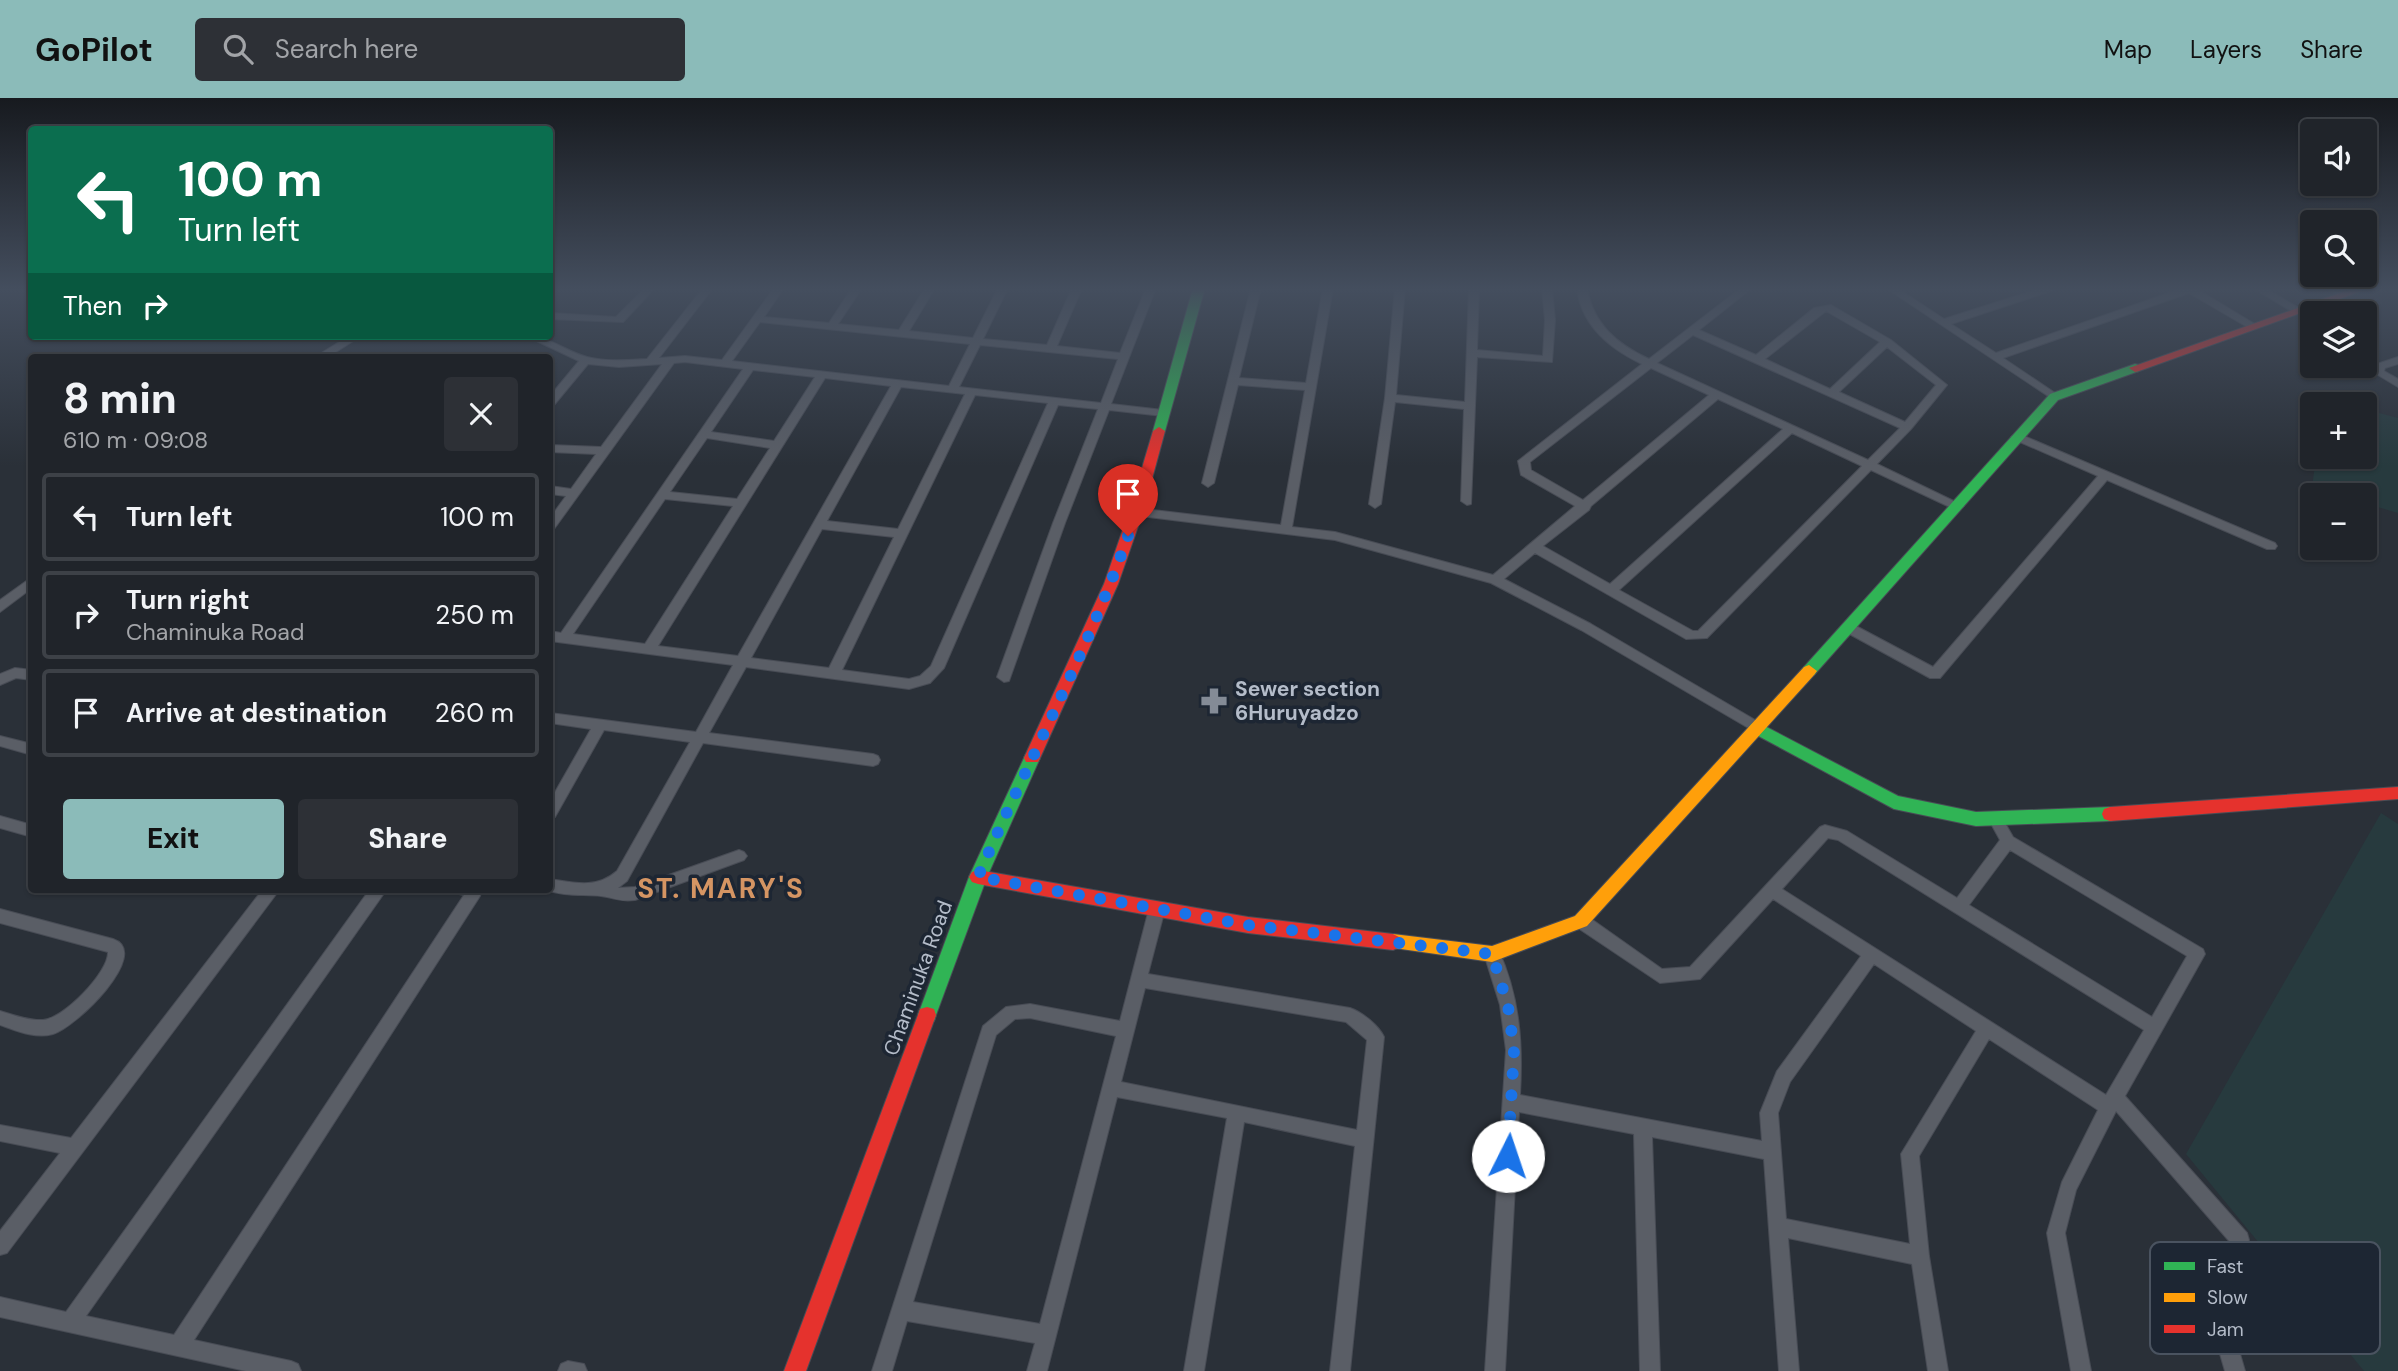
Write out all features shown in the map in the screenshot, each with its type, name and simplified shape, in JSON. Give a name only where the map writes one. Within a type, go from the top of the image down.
[{"type":"street","points":[[556,347],[584,360],[619,363],[685,359],[1163,413]]},
{"type":"street","points":[[651,361],[662,347]]},
{"type":"street","points":[[724,365],[737,347]]},
{"type":"street","points":[[952,390],[973,347]]},
{"type":"street","points":[[1033,347],[1123,356]]},
{"type":"street","points":[[1004,677],[1059,523],[1106,407],[1127,347]]},
{"type":"street","name":"Chaminuka Road","points":[[795,1371],[978,877],[1017,786],[1094,624],[1136,512],[1182,347]]},
{"type":"street","points":[[1208,483],[1242,347]]},
{"type":"street","points":[[1286,528],[1317,347]]},
{"type":"street","points":[[1375,504],[1395,347]]},
{"type":"street","points":[[1467,501],[1472,347]]},
{"type":"street","points":[[1472,353],[1548,360],[1549,347]]},
{"type":"street","points":[[1619,347],[1958,506]]},
{"type":"street","points":[[1585,507],[1525,472],[1524,461],[1671,347]]},
{"type":"street","points":[[1729,347],[1907,427]]},
{"type":"street","points":[[1757,360],[1772,347]]},
{"type":"street","points":[[1832,393],[1880,347]]},
{"type":"street","points":[[1536,548],[1691,636],[1702,635],[1907,427],[1942,385],[1893,347]]},
{"type":"street","points":[[1980,347],[2054,397]]},
{"type":"street","points":[[1995,357],[2022,347]]},
{"type":"street","points":[[978,877],[1323,935],[1492,954],[1581,921],[1849,628],[2054,397],[2193,347]]},
{"type":"street","points":[[553,399],[584,360]]},
{"type":"street","points":[[2398,360],[2381,366],[2378,372],[2398,384]]},
{"type":"street","points":[[553,522],[670,361]]},
{"type":"street","points":[[564,638],[749,368]]},
{"type":"street","points":[[648,650],[821,376]]},
{"type":"street","points":[[1234,381],[1310,387]]},
{"type":"street","points":[[602,890],[613,885],[622,876],[897,384]]},
{"type":"street","points":[[834,674],[971,393]]},
{"type":"street","points":[[1495,580],[1717,394]]},
{"type":"street","points":[[1390,398],[1471,406]]},
{"type":"street","points":[[553,636],[909,684],[931,677],[1054,402]]},
{"type":"street","points":[[1611,590],[1790,429]]},
{"type":"street","points":[[704,434],[777,445]]},
{"type":"street","points":[[2017,437],[2271,546]]},
{"type":"street","points":[[553,448],[603,451]]},
{"type":"street","points":[[1849,628],[1935,674],[2105,475]]},
{"type":"street","points":[[553,490],[573,493]]},
{"type":"street","points":[[661,495],[740,503]]},
{"type":"street","points":[[1136,512],[1335,536],[1495,580],[1587,627],[1756,728],[1894,802],[1950,815],[1996,820],[2398,793]]},
{"type":"street","points":[[818,524],[902,534]]},
{"type":"street","points":[[0,607],[28,584]]},
{"type":"street","points":[[0,680],[15,673],[28,675]]},
{"type":"street","points":[[553,718],[873,760]]},
{"type":"street","points":[[553,808],[600,725]]},
{"type":"street","points":[[0,741],[28,749]]},
{"type":"street","points":[[1996,820],[2008,841],[2197,954],[2112,1102],[2068,1188],[2056,1233],[2081,1371]]},
{"type":"street","points":[[0,822],[28,830]]},
{"type":"street","points":[[1581,921],[1660,976],[1694,974],[1825,831],[1842,835],[2155,1028]]},
{"type":"street","points":[[1958,908],[2008,841]]},
{"type":"street","points":[[553,886],[586,891],[602,890],[619,895],[635,893],[739,856]]},
{"type":"street","points":[[1770,889],[1986,1029],[2112,1102],[2239,1242]]},
{"type":"street","points":[[0,1246],[267,893]]},
{"type":"street","points":[[70,1322],[376,893]]},
{"type":"street","points":[[179,1345],[474,893]]},
{"type":"street","points":[[1037,1371],[1157,909]]},
{"type":"street","points":[[0,916],[113,946],[117,951],[117,959],[72,1015],[57,1025],[45,1028],[29,1027],[0,1018]]},
{"type":"street","points":[[1492,954],[1510,1017],[1514,1050],[1495,1371]]},
{"type":"street","points":[[1789,1371],[1769,1113],[1783,1077],[1871,955]]},
{"type":"street","points":[[1140,981],[1350,1015],[1376,1037],[1340,1371]]},
{"type":"street","points":[[881,1371],[989,1031],[1012,1012],[1030,1011],[1125,1030]]},
{"type":"street","points":[[1938,1371],[1920,1256],[1910,1154],[1986,1029]]},
{"type":"street","points":[[1111,1088],[1364,1139]]},
{"type":"street","points":[[1512,1102],[1773,1152]]},
{"type":"street","points":[[1194,1371],[1237,1112]]},
{"type":"street","points":[[1643,1128],[1650,1371]]},
{"type":"street","points":[[0,1133],[76,1148]]},
{"type":"street","points":[[1777,1226],[1920,1256]]},
{"type":"street","points":[[0,1307],[291,1371]]},
{"type":"street","points":[[901,1310],[1045,1335]]},
{"type":"street","points":[[2230,1354],[2235,1371]]},
{"type":"street","points":[[568,1371],[577,1371]]},
{"type":"green space","points":[[2377,412],[2398,418],[2398,513],[2377,507],[2377,483],[2313,483],[2314,469],[2377,469]]},
{"type":"green space","points":[[2381,813],[2398,824],[2398,1371],[2364,1371],[2350,1354],[2380,1354],[2380,1242],[2258,1242],[2186,1154]]},
{"type":"traffic: fast","points":[[1159,431],[1182,347]]},
{"type":"traffic: fast","points":[[1809,671],[2054,397],[2135,368]]},
{"type":"traffic: fast","points":[[1757,728],[1894,802],[1976,819],[2110,814]]},
{"type":"traffic: fast","points":[[927,1015],[978,877],[1032,758]]},
{"type":"traffic: slow","points":[[1393,942],[1492,954],[1581,921],[1809,671]]},
{"type":"traffic: jam","points":[[2135,368],[2194,347]]},
{"type":"traffic: jam","points":[[1032,758],[1111,584],[1136,512],[1159,431]]},
{"type":"traffic: jam","points":[[2110,814],[2398,793]]},
{"type":"traffic: jam","points":[[978,877],[1248,925],[1393,942]]},
{"type":"traffic: jam","points":[[795,1371],[927,1015]]},
{"type":"place","name":"Sewer section 6Huruyadzo","points":[[1214,701]]},
{"type":"district","name":"ST. MARY'S","points":[[721,888]]},
{"type":"route","points":[[1128,536],[1094,624],[1017,786],[978,877],[1248,925],[1492,954],[1508,1006],[1514,1050],[1508,1156]]}]
